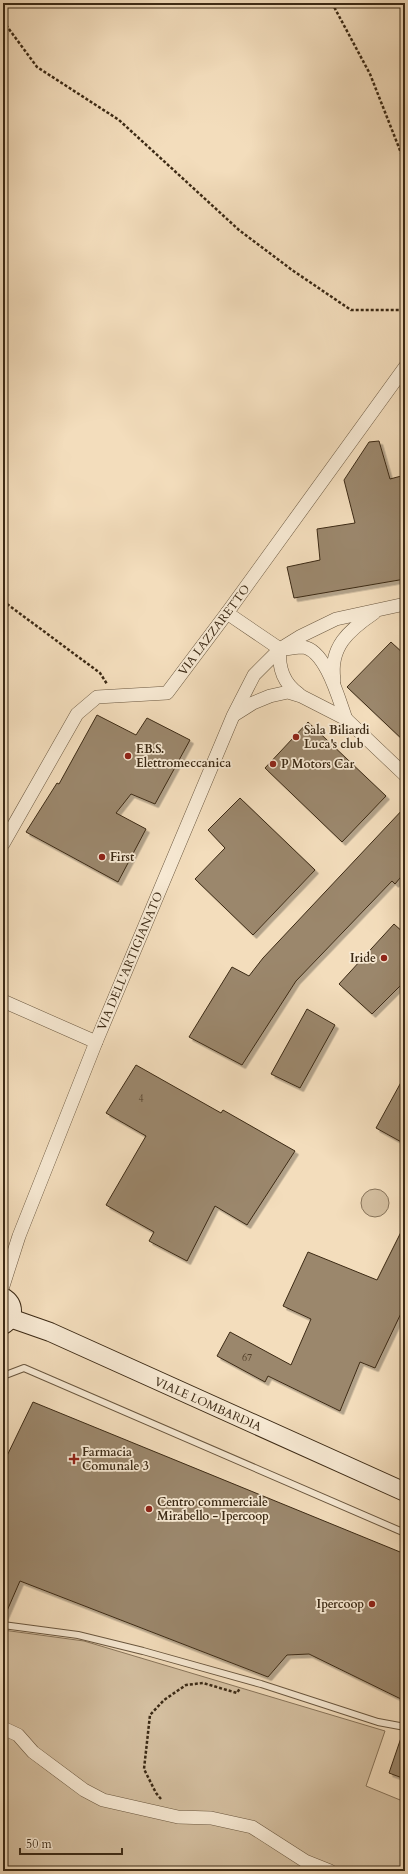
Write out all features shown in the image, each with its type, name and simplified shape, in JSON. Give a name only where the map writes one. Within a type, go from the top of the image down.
[{"type":"main road","points":[[3,1297],[11,1304],[12,1308],[7,1321]]},
{"type":"main road","name":"VIALE LOMBARDIA","points":[[7,1321],[50,1332],[405,1492]]},
{"type":"street","name":"VIA LAZZARETTO","points":[[3,844],[77,714],[97,697],[167,693],[227,613],[405,367]]},
{"type":"street","name":"VIA DELL'ARTIGIANATO","points":[[3,1286],[19,1236],[96,1042],[233,716],[254,676],[280,649],[300,636],[336,619],[405,604]]},
{"type":"street","name":"VIA DELL'ARTIGIANATO","points":[[336,692],[333,672],[340,643],[351,630],[378,609]]},
{"type":"street","points":[[227,613],[280,649],[279,663],[290,688],[346,719],[405,775]]},
{"type":"street","name":"VIA DELL'ARTIGIANATO","points":[[280,649],[304,647],[315,652],[323,661],[346,719]]},
{"type":"street","points":[[233,716],[253,703],[270,696],[288,692],[302,696]]},
{"type":"street","points":[[3,1001],[96,1042]]},
{"type":"street","points":[[3,1728],[18,1735],[33,1752],[84,1790],[103,1800],[178,1817],[211,1818],[252,1827],[304,1861],[330,1871]]},
{"type":"lane","points":[[3,1376],[24,1368],[405,1533]]},
{"type":"lane","points":[[3,1625],[78,1636],[143,1651],[245,1679],[378,1722],[405,1727]]},
{"type":"path","points":[[332,3],[370,74],[405,163]]},
{"type":"path","points":[[3,20],[37,67],[119,120],[239,230],[292,270],[351,310],[400,310],[405,312]]},
{"type":"path","points":[[3,601],[100,673],[116,696]]},
{"type":"path","points":[[178,1817],[156,1793],[144,1769],[150,1715],[164,1700],[186,1685],[203,1683],[237,1693],[245,1679]]},
{"type":"shaded area","points":[[375,1189],[385,1193],[389,1203],[385,1213],[375,1217],[365,1213],[361,1203],[365,1193]]},
{"type":"shaded area","points":[[3,1630],[84,1641],[385,1731],[366,1786],[405,1802],[405,1871],[3,1871]]},
{"type":"building","points":[[379,441],[390,479],[405,475],[405,579],[294,598],[287,567],[320,560],[317,529],[355,523],[344,480],[369,442]]},
{"type":"building","points":[[391,642],[405,655],[405,742],[347,687]]},
{"type":"building","points":[[97,715],[136,735],[147,718],[190,740],[155,804],[131,794],[116,813],[146,829],[118,882],[26,832],[57,783],[59,784]]},
{"type":"building","points":[[308,722],[386,796],[342,842],[265,768]]},
{"type":"building","points":[[240,798],[315,870],[253,935],[195,879],[225,848],[208,830]]},
{"type":"building","points":[[405,807],[405,872],[395,884],[392,881],[296,981],[242,1065],[189,1037],[232,967],[249,976],[263,958]]},
{"type":"building","name":"Iride","points":[[394,924],[405,934],[405,981],[372,1014],[339,984]]},
{"type":"building","points":[[307,1009],[335,1025],[300,1088],[271,1074]]},
{"type":"building","points":[[136,1065],[221,1113],[223,1110],[295,1151],[247,1225],[215,1206],[187,1261],[149,1241],[154,1232],[106,1205],[146,1136],[106,1113]]},
{"type":"building","points":[[405,1075],[405,1144],[376,1128]]},
{"type":"building","points":[[405,1224],[405,1305],[375,1368],[360,1362],[340,1411],[268,1376],[265,1382],[217,1356],[230,1332],[291,1365],[311,1319],[283,1306],[308,1252],[377,1280]]},
{"type":"building","name":"Centro commerciale Mirabello - Ipercoop","points":[[33,1402],[405,1554],[405,1701],[309,1654],[287,1655],[268,1677],[20,1581],[3,1620],[3,1464]]},
{"type":"building","points":[[403,1732],[405,1732],[405,1779],[389,1773]]},
{"type":"place","name":"Sala Biliardi Luca's club","points":[[296,737]]},
{"type":"place","name":"F.B.S. Elettromeccanica","points":[[128,756]]},
{"type":"place","name":"P Motors Car","points":[[273,764]]},
{"type":"place","name":"First","points":[[102,857]]},
{"type":"place","name":"Iride","points":[[384,958]]},
{"type":"place","name":"Farmacia Comunale 3","points":[[74,1459]]},
{"type":"place","name":"Centro commerciale Mirabello - Ipercoop","points":[[149,1509]]},
{"type":"place","name":"Ipercoop","points":[[372,1604]]}]
